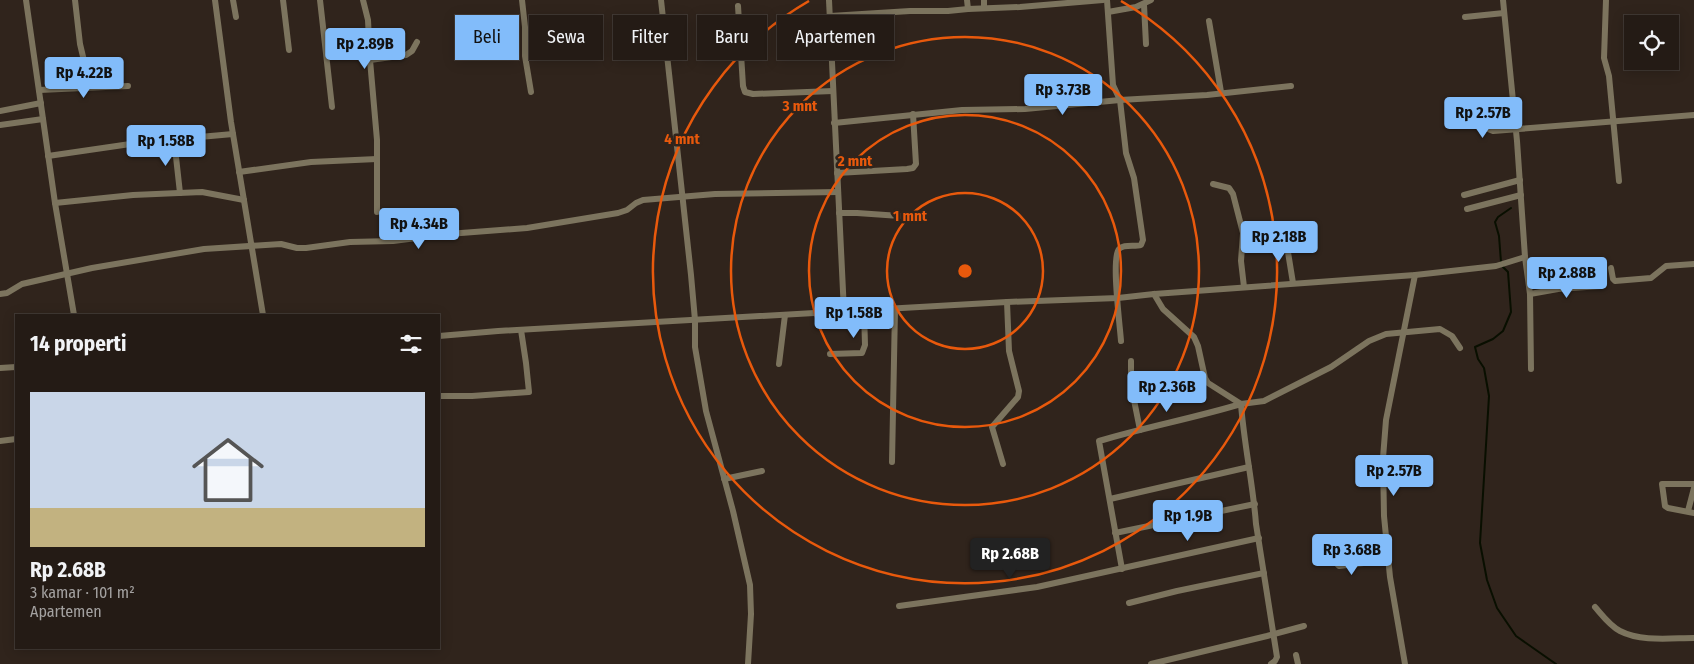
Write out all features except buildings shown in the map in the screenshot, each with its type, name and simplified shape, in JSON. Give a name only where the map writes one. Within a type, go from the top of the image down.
[{"type":"street","points":[[26,0],[55,203],[74,314]]},
{"type":"street","points":[[75,0],[80,44],[85,66]]},
{"type":"street","points":[[215,0],[233,134],[263,314]]},
{"type":"street","points":[[233,0],[236,17]]},
{"type":"street","points":[[283,0],[289,50]]},
{"type":"street","points":[[320,0],[332,107]]},
{"type":"street","points":[[363,0],[368,20],[377,159],[377,212]]},
{"type":"street","points":[[522,0],[526,27],[525,56],[531,92]]},
{"type":"street","points":[[660,0],[695,320],[695,347],[699,374],[706,411],[750,585],[751,614],[748,664]]},
{"type":"street","points":[[829,0],[830,15]]},
{"type":"street","points":[[967,0],[968,8]]},
{"type":"street","points":[[984,0],[984,8]]},
{"type":"street","points":[[848,15],[1020,7],[1105,0],[1108,12],[1113,85],[1120,100],[1126,153],[1134,178],[1144,240],[1138,246],[1122,246],[1118,250],[1115,274],[1121,341]]},
{"type":"street","points":[[1108,12],[1144,4],[1151,0]]},
{"type":"street","points":[[1503,0],[1520,180],[1525,257],[1530,294],[1531,369]]},
{"type":"street","points":[[1606,0],[1604,58],[1609,76],[1619,181]]},
{"type":"street","points":[[1144,4],[1146,44]]},
{"type":"street","points":[[738,6],[744,92],[753,94],[833,90]]},
{"type":"street","points":[[1465,17],[1504,13]]},
{"type":"street","points":[[1209,22],[1221,92]]},
{"type":"street","points":[[370,60],[406,55],[412,51],[418,42]]},
{"type":"street","points":[[832,60],[844,312]]},
{"type":"street","points":[[39,90],[128,86]]},
{"type":"street","points":[[834,123],[962,110],[1025,109],[1290,86]]},
{"type":"street","points":[[0,111],[41,103]]},
{"type":"street","points":[[1478,106],[1488,130],[1515,130],[1694,115]]},
{"type":"street","points":[[837,173],[915,167],[913,114]]},
{"type":"street","points":[[0,125],[43,119]]},
{"type":"street","points":[[48,156],[144,142],[233,134]]},
{"type":"street","points":[[174,139],[180,193]]},
{"type":"street","points":[[239,172],[311,162],[377,159]]},
{"type":"street","points":[[1464,195],[1520,180]]},
{"type":"street","points":[[1213,184],[1229,188],[1233,194],[1243,233],[1241,261],[1244,287]]},
{"type":"street","points":[[55,203],[133,195],[202,192],[244,200]]},
{"type":"street","points":[[0,294],[7,293],[20,284],[92,268],[175,253],[281,244],[306,248],[350,242],[393,241],[448,234],[528,228],[618,213],[627,210],[640,201],[682,196],[838,192]]},
{"type":"street","points":[[1467,209],[1521,195]]},
{"type":"street","points":[[839,213],[900,216]]},
{"type":"street","points":[[1286,240],[1293,283]]},
{"type":"street","points":[[440,336],[1007,302],[1118,298],[1415,275],[1496,266],[1525,257]]},
{"type":"street","points":[[1611,268],[1615,281],[1651,278],[1666,266],[1694,264]]},
{"type":"street","points":[[1405,664],[1388,560],[1383,496],[1384,433],[1415,275]]},
{"type":"street","points":[[1530,294],[1558,289],[1601,286]]},
{"type":"street","points":[[1154,294],[1166,312],[1194,337],[1198,346],[1204,378],[1208,383],[1241,404]]},
{"type":"street","points":[[1003,464],[992,427],[1020,391],[1009,351],[1007,302]]},
{"type":"street","points":[[892,462],[895,309]]},
{"type":"street","points":[[830,354],[862,353],[865,350],[864,311]]},
{"type":"street","points":[[780,364],[785,315]]},
{"type":"street","points":[[1122,569],[1099,441],[1241,404],[1268,400],[1331,367],[1375,338],[1393,332],[1440,329],[1452,336],[1460,348]]},
{"type":"street","points":[[440,396],[529,392],[521,330]]},
{"type":"street","points":[[1131,362],[1131,385],[1140,430]]},
{"type":"street","points":[[0,368],[15,367]]},
{"type":"street","points":[[1241,404],[1243,434],[1279,661],[1271,664]]},
{"type":"street","points":[[0,441],[15,439]]},
{"type":"street","points":[[1110,499],[1249,467]]},
{"type":"street","points":[[724,479],[762,471]]},
{"type":"street","points":[[1662,484],[1694,486],[1691,512],[1665,506],[1662,484]]},
{"type":"street","points":[[1115,532],[1255,504]]},
{"type":"street","points":[[899,606],[1036,587],[1259,538]]},
{"type":"street","points":[[1328,555],[1339,566],[1388,560]]},
{"type":"street","points":[[1129,603],[1264,573]]},
{"type":"street","points":[[1595,607],[1615,627],[1627,634],[1644,637],[1694,638]]},
{"type":"street","points":[[1150,664],[1304,626]]},
{"type":"street","points":[[1296,656],[1298,664]]},
{"type":"waterway","points":[[1501,262],[1499,236],[1495,222],[1498,217],[1511,208]]},
{"type":"waterway","points":[[1503,267],[1508,272],[1511,312],[1503,331],[1493,339],[1475,347],[1478,359],[1484,368],[1489,396],[1480,543],[1487,580],[1497,608],[1516,636],[1556,664]]}]
